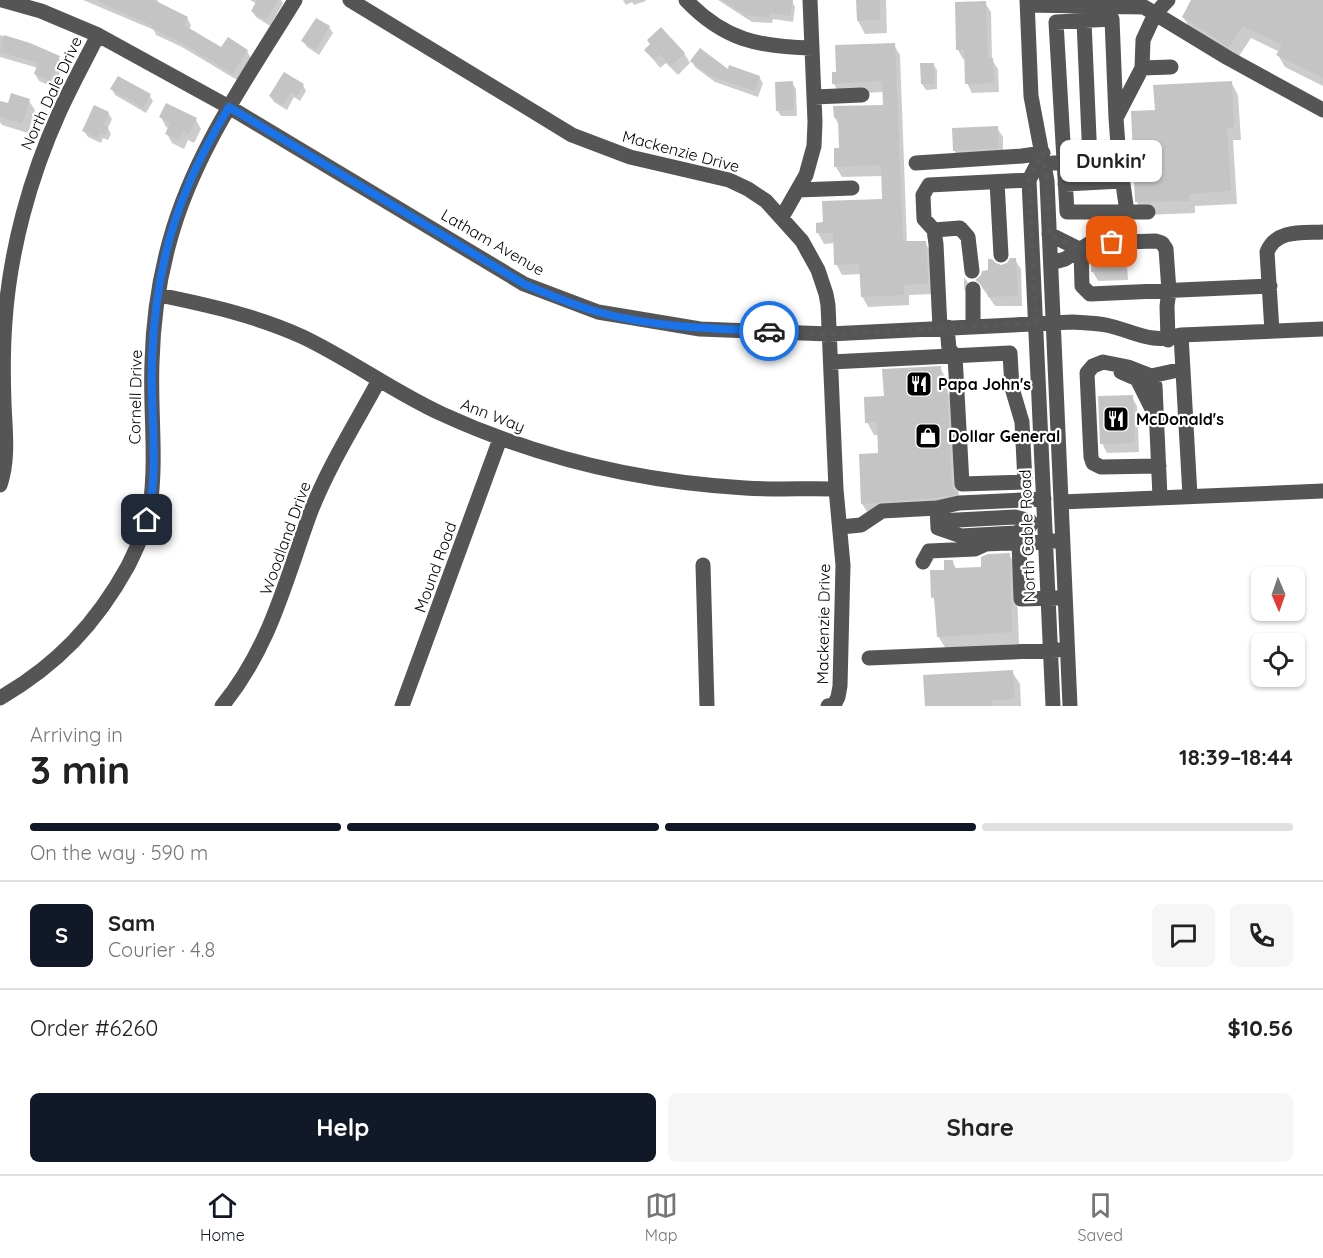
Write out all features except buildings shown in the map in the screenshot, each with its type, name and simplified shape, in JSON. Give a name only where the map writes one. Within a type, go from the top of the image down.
[{"type":"street","name":"Latham Avenue","points":[[2,0],[50,14],[98,35],[229,107],[524,284],[598,312],[700,329],[829,334],[1036,323],[1107,325],[1151,339],[1323,329]]},
{"type":"street","name":"Cornell Drive","points":[[0,698],[46,666],[89,625],[120,580],[138,546],[150,509],[152,361],[159,295],[170,241],[182,201],[200,159],[295,0]]},
{"type":"street","name":"Mackenzie Drive","points":[[350,0],[572,135],[630,157],[729,180],[748,189],[766,201],[802,241],[818,270],[826,294],[831,362],[836,489],[843,565],[841,679],[838,698],[831,705]]},
{"type":"street","points":[[686,0],[704,17],[743,39],[777,48],[812,48]]},
{"type":"street","points":[[782,217],[807,175],[814,146],[810,0]]},
{"type":"street","points":[[1116,118],[1142,68],[1143,40],[1155,14],[1168,0]]},
{"type":"street","points":[[1070,706],[1047,181],[1031,96],[1028,3],[1144,8],[1228,58],[1323,110]]},
{"type":"street","points":[[1127,212],[1119,159],[1112,19],[1056,22],[1067,212],[1127,212],[1148,212]]},
{"type":"street","points":[[1084,21],[1090,161]]},
{"type":"street","name":"North Dale Drive","points":[[0,485],[6,447],[5,320],[18,239],[38,165],[50,134],[98,35]]},
{"type":"street","points":[[1142,68],[1171,67]]},
{"type":"street","points":[[814,98],[862,95]]},
{"type":"street","points":[[916,162],[1022,156],[1063,162],[1119,159]]},
{"type":"street","points":[[935,237],[924,219],[923,195],[929,185],[1029,180],[1043,158]]},
{"type":"street","name":"North Cable Road","points":[[1029,180],[1040,421],[1035,524],[1046,542],[1053,706]]},
{"type":"street","points":[[1065,184],[1122,181]]},
{"type":"street","points":[[997,182],[1001,255]]},
{"type":"street","points":[[798,190],[852,188]]},
{"type":"street","points":[[831,362],[955,356],[1010,353],[1012,388],[1022,422],[1025,482],[962,484],[955,356],[949,349],[938,295],[935,237],[939,228],[960,228],[968,237],[972,271]]},
{"type":"street","points":[[1272,331],[1267,252],[1270,245],[1279,237],[1287,234],[1323,232]]},
{"type":"street","points":[[1049,234],[1081,250]]},
{"type":"street","points":[[1051,263],[1065,259],[1089,243],[1156,241],[1162,243],[1166,249],[1169,291],[1167,306],[1183,369],[1190,496]]},
{"type":"street","points":[[1081,250],[1082,286],[1090,294],[1270,286]]},
{"type":"street","points":[[973,289],[974,327]]},
{"type":"street","name":"Ann Way","points":[[159,295],[209,305],[278,328],[322,348],[440,414],[500,439],[562,459],[640,477],[746,488],[836,489]]},
{"type":"street","points":[[1159,466],[1101,467],[1093,463],[1090,457],[1087,373],[1093,366],[1103,362],[1151,375],[1183,369]]},
{"type":"street","points":[[1097,465],[1093,382],[1095,375],[1108,369],[1129,374],[1137,379],[1156,417]]},
{"type":"street","points":[[1151,375],[1155,386],[1160,497]]},
{"type":"street","name":"Woodland Drive","points":[[222,706],[255,658],[266,636],[312,510],[333,464],[379,380]]},
{"type":"street","points":[[1022,422],[1040,421]]},
{"type":"street","name":"Mound Road","points":[[402,706],[500,439]]},
{"type":"street","points":[[1061,502],[1323,491]]},
{"type":"street","points":[[840,527],[861,525],[882,511],[937,515],[959,503],[1037,499]]},
{"type":"street","points":[[937,515],[938,528],[962,536],[1016,533],[1035,524],[1062,525]]},
{"type":"street","points":[[924,562],[928,551],[975,549],[986,544],[1063,541]]},
{"type":"street","points":[[1019,543],[1022,599],[1065,598]]},
{"type":"street","points":[[703,565],[707,706]]},
{"type":"street","points":[[869,658],[1068,650]]},
{"type":"way so far","points":[[769,331],[829,334],[1036,323],[1029,180],[1043,153],[1047,181],[1049,234],[1081,250],[1089,243],[1112,242]]},
{"type":"place","name":"Dunkin'","points":[[1112,242]]},
{"type":"place","name":"Papa John's","points":[[919,384]]},
{"type":"place","name":"McDonald's","points":[[1116,419]]},
{"type":"place","name":"Dollar General","points":[[928,436]]},
{"type":"route","points":[[147,520],[152,488],[152,361],[165,262],[188,185],[229,107],[524,284],[598,312],[700,329],[769,331]]}]
